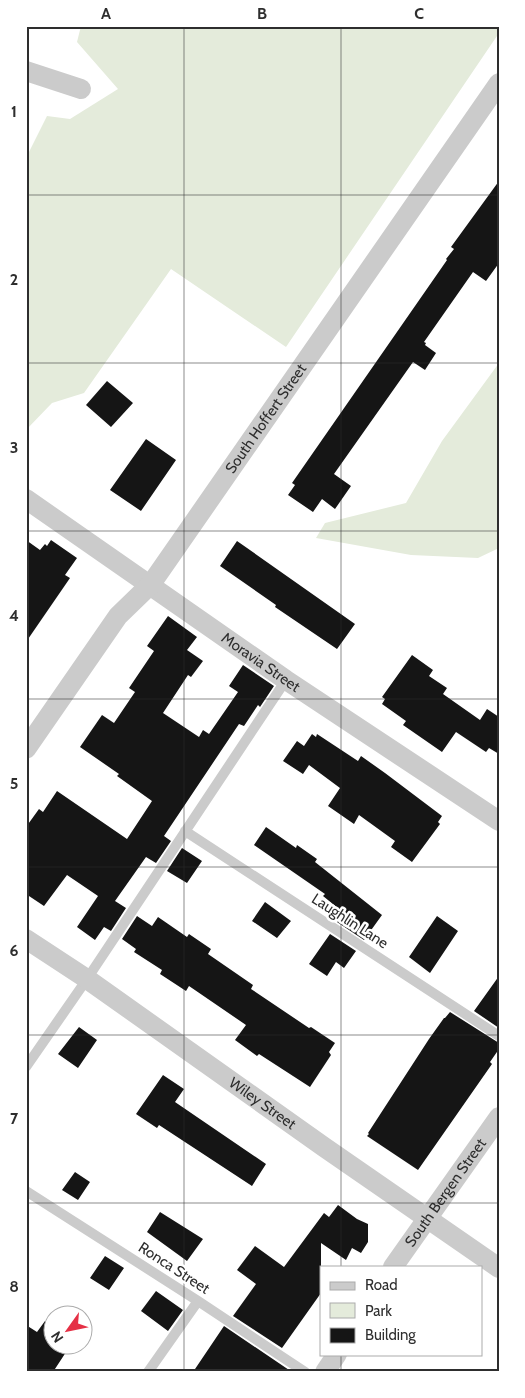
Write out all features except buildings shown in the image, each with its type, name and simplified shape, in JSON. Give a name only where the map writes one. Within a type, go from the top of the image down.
[{"type":"street","points":[[26,71],[80,89]]},
{"type":"street","name":"South Hoffert Street","points":[[26,749],[118,616],[151,584],[499,82]]},
{"type":"street","name":"Moravia Street","points":[[26,499],[151,584],[286,680],[499,821]]},
{"type":"street","name":"Wiley Street","points":[[26,939],[87,979],[499,1268]]},
{"type":"street","name":"South Bergen Street","points":[[394,1266],[499,1117]]},
{"type":"street","points":[[325,1372],[336,1356]]},
{"type":"lane","points":[[26,1067],[87,979],[286,680]]},
{"type":"lane","name":"Laughlin Lane","points":[[185,831],[499,1036]]},
{"type":"lane","name":"Ronca Street","points":[[26,1190],[305,1372]]},
{"type":"lane","points":[[148,1372],[198,1301]]},
{"type":"green space","points":[[81,26],[499,26],[499,33],[286,347],[171,269],[84,393],[52,403],[26,430],[26,158],[47,116],[70,119],[118,89],[77,42]]},
{"type":"green space","points":[[499,363],[499,548],[478,558],[411,555],[316,538],[325,523],[406,503],[442,441]]}]
